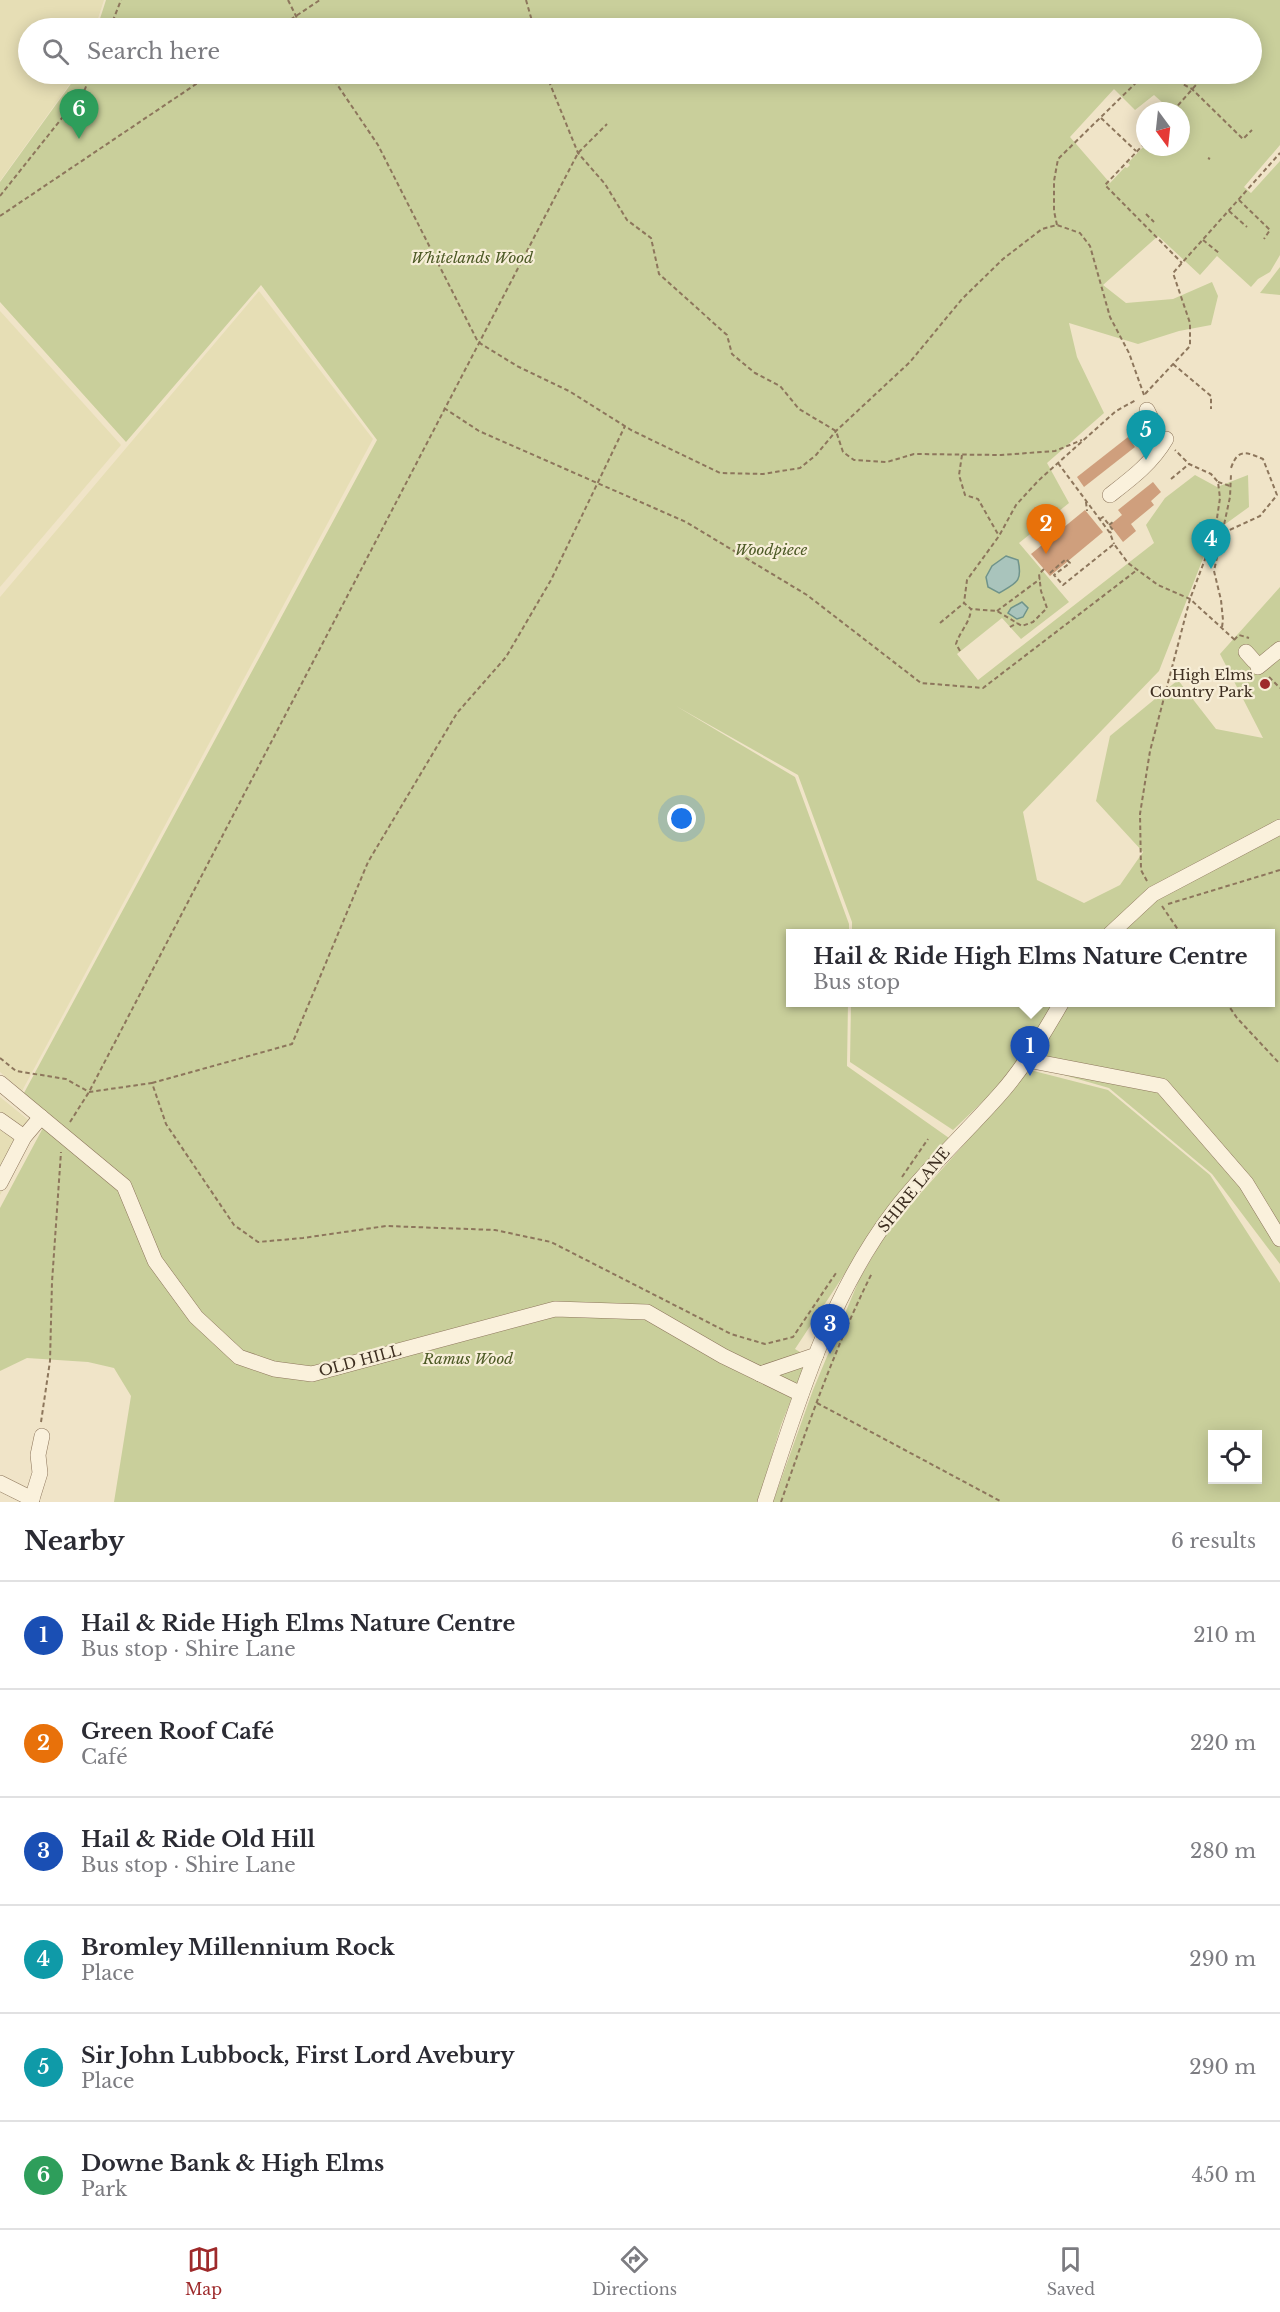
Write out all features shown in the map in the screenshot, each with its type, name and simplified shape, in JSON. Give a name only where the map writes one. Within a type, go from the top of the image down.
[{"type":"street","points":[[1110,495],[1143,469],[1166,439]]},
{"type":"street","points":[[1253,660],[1280,649]]},
{"type":"street","points":[[1116,929],[1157,900],[1280,827]]},
{"type":"street","name":"SHIRE LANE","points":[[765,1502],[816,1355],[855,1273],[894,1210],[956,1139],[1001,1093],[1027,1060],[1059,1007]]},
{"type":"street","points":[[1027,1060],[1162,1086],[1246,1183],[1280,1239]]},
{"type":"street","name":"OLD HILL","points":[[0,1083],[124,1186],[154,1261],[196,1317],[239,1357],[274,1369],[312,1374],[555,1309],[647,1312],[723,1356],[801,1394]]},
{"type":"street","points":[[0,1183],[24,1137],[41,1117]]},
{"type":"street","points":[[0,1120],[24,1137]]},
{"type":"street","points":[[760,1374],[816,1355]]},
{"type":"street","points":[[0,1483],[32,1500],[40,1473],[38,1455],[42,1436]]},
{"type":"path","points":[[114,18],[121,0]]},
{"type":"path","points":[[288,0],[296,16]]},
{"type":"path","points":[[293,18],[320,0]]},
{"type":"path","points":[[526,0],[531,18]]},
{"type":"path","points":[[0,196],[87,84]]},
{"type":"path","points":[[0,216],[196,84]]},
{"type":"path","points":[[337,84],[378,145],[478,342],[517,366],[569,391],[625,426],[720,473],[727,475],[763,474],[800,468],[910,362],[962,299],[1003,259],[1041,229],[1057,225],[1080,233],[1090,246],[1110,317],[1129,353],[1145,394],[1150,415]]},
{"type":"path","points":[[550,84],[578,153],[605,184],[627,220],[651,238],[659,274],[726,335],[732,354],[755,373],[780,386],[799,409],[836,431],[843,452],[855,460],[887,462],[914,454],[1001,455],[1055,451],[1084,439]]},
{"type":"path","points":[[1057,225],[1054,211],[1054,181],[1058,159],[1135,84]]},
{"type":"path","points":[[1183,84],[1192,89],[1243,139],[1252,130]]},
{"type":"path","points":[[1181,102],[1197,84]]},
{"type":"path","points":[[1101,118],[1136,151]]},
{"type":"path","points":[[42,1436],[40,1417],[50,1361],[52,1282],[62,1134],[89,1092],[578,153],[607,124]]},
{"type":"path","points":[[1136,153],[1105,185],[1182,263]]},
{"type":"path","points":[[940,623],[964,603],[967,580],[999,536],[1016,505],[1116,411],[1145,394],[1190,346],[1190,323],[1173,273],[1280,153]]},
{"type":"path","points":[[1125,164],[1128,167]]},
{"type":"path","points":[[1239,200],[1270,230],[1264,239]]},
{"type":"path","points":[[1229,211],[1247,226]]},
{"type":"path","points":[[1146,214],[1154,222]]},
{"type":"path","points":[[1203,240],[1219,253]]},
{"type":"path","points":[[1173,364],[1211,396],[1211,409]]},
{"type":"path","points":[[444,408],[479,431],[686,522],[807,595],[921,683],[983,688],[1137,570]]},
{"type":"path","points":[[0,1058],[16,1071],[66,1079],[89,1092],[152,1083],[292,1044],[368,862],[457,713],[506,657],[551,580],[596,482],[625,426]]},
{"type":"path","points":[[1166,439],[1189,464],[1211,474],[1218,482],[1230,486]]},
{"type":"path","points":[[1223,533],[1260,516],[1277,495],[1263,459],[1248,453],[1241,454],[1234,459],[1231,468]]},
{"type":"path","points":[[962,455],[959,475],[965,495],[978,500],[999,536]]},
{"type":"path","points":[[1058,464],[1110,532],[1114,544],[1128,563],[1158,585],[1190,599],[1222,627],[1253,660]]},
{"type":"path","points":[[1171,479],[1189,464]]},
{"type":"path","points":[[1222,627],[1221,600],[1214,571],[1230,497],[1231,474]]},
{"type":"path","points":[[1178,929],[1157,900],[1141,870],[1140,814],[1150,751],[1190,599],[1218,518],[1220,498],[1218,482]]},
{"type":"path","points":[[1086,502],[1086,511]]},
{"type":"path","points":[[1100,519],[1103,517],[1113,530],[1110,532]]},
{"type":"path","points":[[1109,525],[1114,521]]},
{"type":"path","points":[[1050,573],[1066,559],[1070,563],[1054,575],[1063,585],[1114,544]]},
{"type":"path","points":[[964,603],[971,609],[997,611],[1022,626],[1033,622],[1047,608],[1041,591],[1039,574],[1044,569]]},
{"type":"path","points":[[997,611],[1040,579]]},
{"type":"path","points":[[960,651],[956,644],[960,632],[971,619],[971,609]]},
{"type":"path","points":[[1010,627],[1017,623]]},
{"type":"path","points":[[1157,900],[1280,870]]},
{"type":"path","points":[[1229,1007],[1280,1065]]},
{"type":"path","points":[[152,1083],[166,1124],[234,1225],[258,1242],[386,1226],[495,1230],[551,1242],[731,1334],[765,1344],[793,1337]]},
{"type":"path","points":[[781,1502],[816,1402],[872,1273]]},
{"type":"path","points":[[801,1394],[1002,1502]]},
{"type":"shaded area","points":[[0,0],[104,0],[98,18],[18,18],[18,84],[70,84],[0,181]]},
{"type":"shaded area","points":[[259,291],[373,439],[22,1091],[0,1072],[0,597]]},
{"type":"shaded area","points":[[0,311],[121,445],[0,587]]},
{"type":"shaded area","points":[[0,1097],[37,1127],[0,1195]]},
{"type":"green space","points":[[106,0],[1280,0],[1280,145],[1244,187],[1251,193],[1280,161],[1280,255],[1270,272],[1258,279],[1251,287],[1217,256],[1200,275],[1158,236],[1103,285],[1126,303],[1173,299],[1212,282],[1218,296],[1211,325],[1179,331],[1138,344],[1069,323],[1077,357],[1104,413],[1047,463],[1069,503],[1019,543],[1069,602],[1021,639],[1002,618],[957,654],[978,680],[1154,543],[1146,525],[1165,498],[1195,475],[1217,487],[1248,475],[1249,507],[1213,533],[1159,671],[1023,812],[1037,880],[1084,903],[1120,885],[1143,852],[1096,801],[1110,736],[1178,680],[1216,729],[1263,738],[1220,654],[1280,587],[1280,1264],[1212,1174],[1109,1088],[1029,1065],[996,1089],[953,1130],[850,1062],[851,1007],[1275,1007],[1275,929],[852,929],[852,922],[798,775],[676,706],[795,777],[849,924],[849,929],[786,929],[786,1007],[848,1007],[847,1066],[949,1138],[890,1205],[795,1349],[808,1357],[781,1425],[758,1502],[114,1502],[131,1396],[114,1368],[88,1362],[27,1358],[0,1371],[0,1208],[44,1126],[18,1104],[377,440],[261,285],[126,442],[0,302],[0,182],[71,84],[1262,84],[1262,18],[100,18]]},
{"type":"green space","points":[[1280,267],[1280,295],[1260,293]]},
{"type":"green space","points":[[1030,1070],[1108,1090],[1210,1175],[1280,1283],[1280,1502],[773,1502],[813,1390],[859,1280],[888,1230]]},
{"type":"water","points":[[1006,556],[1018,560],[1020,573],[1014,584],[999,593],[988,587],[986,577],[992,566]]},
{"type":"water","points":[[1022,602],[1028,608],[1023,617],[1017,619],[1008,613],[1011,608]]},
{"type":"building","points":[[1128,437],[1135,447],[1084,487],[1077,477]]},
{"type":"building","points":[[1153,482],[1161,492],[1151,501],[1154,505],[1131,524],[1136,531],[1123,542],[1110,525],[1122,515],[1118,510]]},
{"type":"building","points":[[1085,510],[1103,532],[1050,576],[1031,554]]},
{"type":"place","name":"Downe Bank & High Elms","points":[[79,139]]},
{"type":"place","name":"Sir John Lubbock, First Lord Avebury","points":[[1146,460]]},
{"type":"place","name":"Green Roof Café","points":[[1046,554]]},
{"type":"place","name":"Bromley Millennium Rock","points":[[1211,569]]},
{"type":"place","name":"High Elms Country Park","points":[[1265,684]]},
{"type":"place","name":"Hail & Ride High Elms Nature Centre","points":[[1030,1076]]},
{"type":"place","name":"Hail & Ride Old Hill","points":[[830,1354]]},
{"type":"park label","name":"Whitelands Wood","points":[[472,258]]},
{"type":"park label","name":"Woodpiece","points":[[771,550]]},
{"type":"park label","name":"Ramus Wood","points":[[468,1359]]}]
